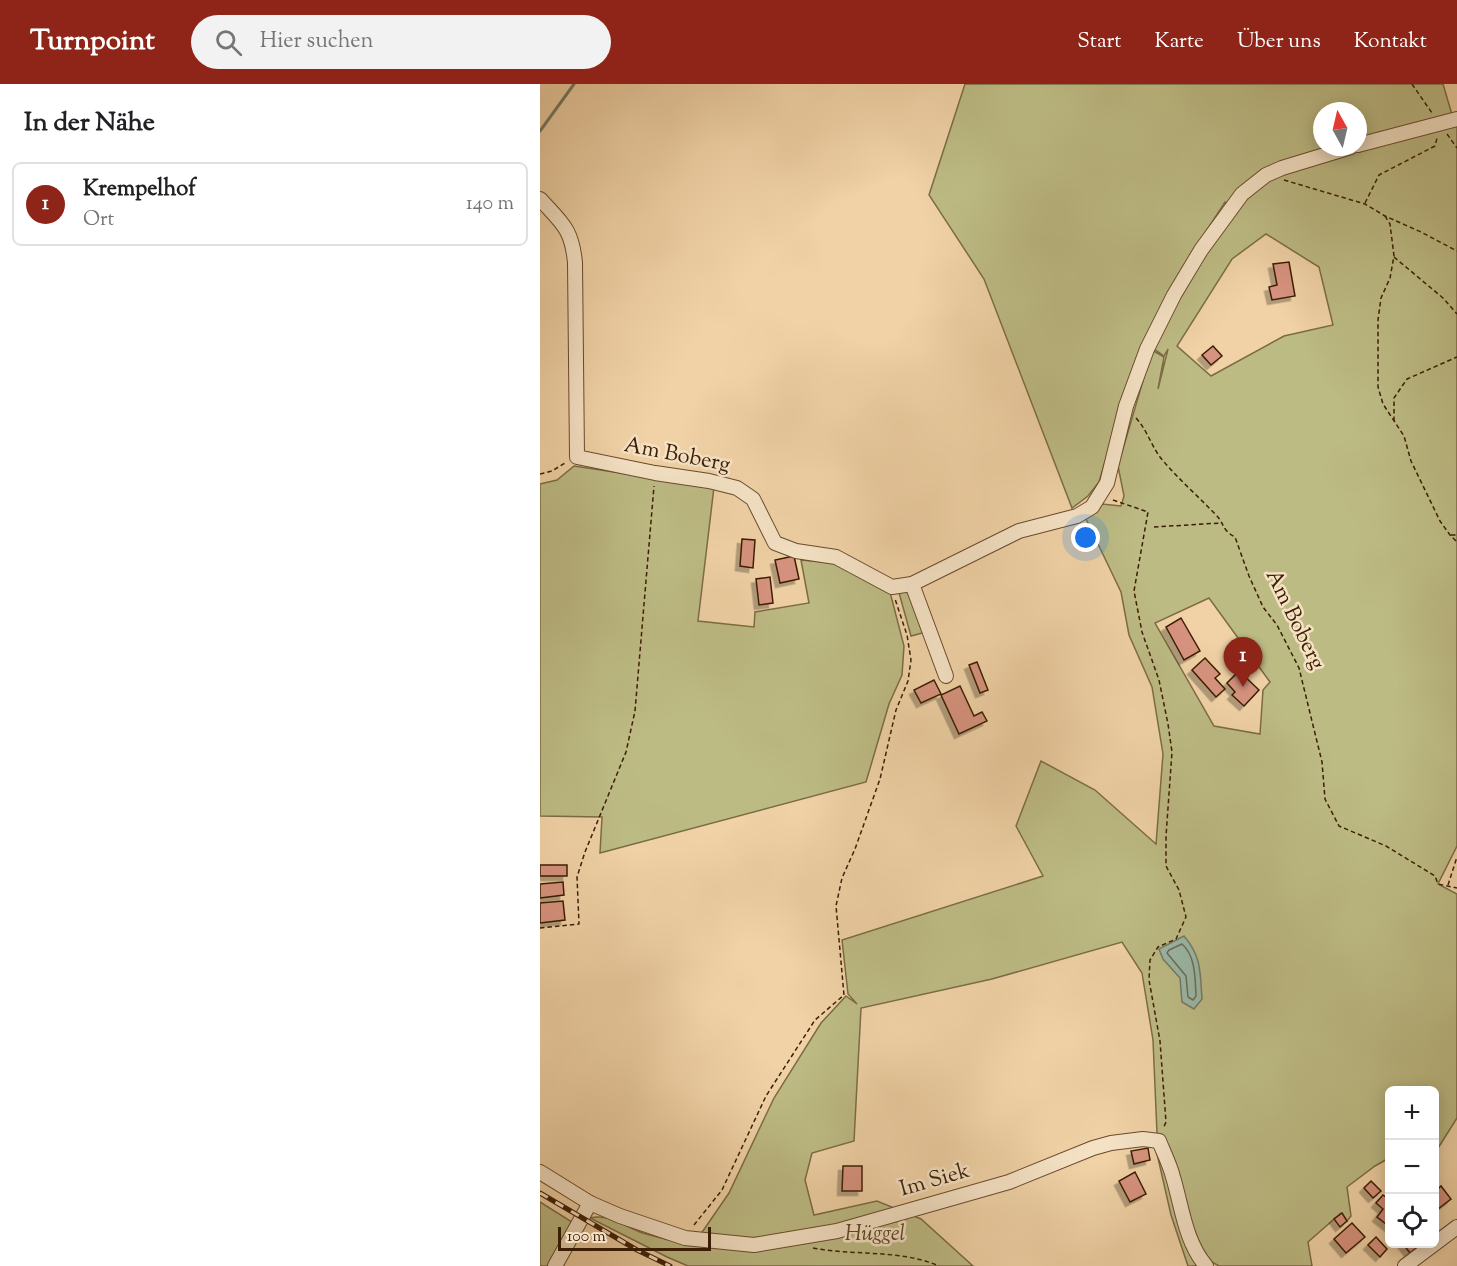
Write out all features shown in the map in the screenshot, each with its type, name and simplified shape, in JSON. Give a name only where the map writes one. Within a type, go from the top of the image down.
[{"type":"street","points":[[1367,143],[1457,119]]},
{"type":"street","points":[[892,586],[912,584],[1019,531],[1077,516],[1092,507],[1107,483],[1126,406],[1147,349],[1179,286],[1201,250],[1242,194],[1266,175],[1324,156]]},
{"type":"street","points":[[540,199],[562,223],[573,242],[577,457]]},
{"type":"street","name":"Am Boberg","points":[[577,457],[737,488],[753,499],[775,543],[796,551],[836,557],[892,586]]},
{"type":"street","points":[[912,584],[946,676]]},
{"type":"street","name":"Im Siek","points":[[540,1172],[591,1203],[620,1216],[685,1238],[754,1245],[837,1231],[1010,1182],[1093,1148],[1111,1143],[1143,1139],[1159,1141]]},
{"type":"street","points":[[1159,1141],[1173,1177],[1178,1202],[1194,1251],[1206,1266]]},
{"type":"street","points":[[555,1266],[591,1203]]},
{"type":"street","points":[[1405,1266],[1457,1227]]},
{"type":"path","points":[[1412,84],[1457,148]]},
{"type":"path","points":[[1365,204],[1379,176],[1435,146],[1440,124]]},
{"type":"path","points":[[1266,175],[1365,204],[1457,251]]},
{"type":"path","points":[[1385,216],[1390,224],[1394,256],[1390,278],[1381,298],[1378,320],[1378,387],[1383,404],[1404,436],[1429,500],[1450,536],[1457,542]]},
{"type":"path","points":[[1394,256],[1443,298],[1457,314]]},
{"type":"path","points":[[1394,423],[1394,398],[1407,379],[1457,357]]},
{"type":"path","name":"Am Boberg","points":[[1126,406],[1142,424],[1158,454],[1176,476],[1218,516],[1226,532],[1235,537],[1263,607],[1277,625],[1299,668],[1322,762],[1325,799],[1339,826],[1386,846],[1435,876],[1438,884],[1457,888]]},
{"type":"path","points":[[540,474],[552,471],[577,457]]},
{"type":"path","points":[[540,928],[579,924],[577,877],[626,752],[635,711],[655,473]]},
{"type":"path","points":[[1101,495],[1148,512],[1134,591],[1142,632],[1159,680],[1172,752],[1166,866],[1179,890],[1186,917],[1176,939],[1158,947],[1150,960],[1149,980],[1160,1041],[1166,1122],[1159,1141]]},
{"type":"path","points":[[1154,527],[1221,523]]},
{"type":"path","points":[[1450,536],[1457,535]]},
{"type":"path","points":[[685,1238],[722,1190],[766,1096],[815,1020],[844,995],[836,906],[842,878],[880,779],[896,710],[909,681],[911,660],[907,635],[892,586]]},
{"type":"path","points":[[1448,886],[1457,857]]},
{"type":"path","points":[[790,1239],[814,1249],[878,1253],[928,1261],[939,1266]]},
{"type":"green space","name":"Hüggel","points":[[965,84],[1443,84],[1455,125],[1457,124],[1457,846],[1438,884],[1457,894],[1457,1118],[1439,1147],[1439,1086],[1385,1086],[1385,1160],[1347,1187],[1351,1216],[1347,1221],[1341,1213],[1308,1242],[1312,1266],[1219,1266],[1210,1261],[1204,1266],[1188,1266],[1171,1215],[1155,1145],[1157,1133],[1153,1040],[1142,973],[1122,942],[992,979],[861,1008],[854,1141],[812,1153],[805,1180],[814,1215],[877,1201],[921,1219],[973,1266],[688,1266],[590,1218],[604,1217],[643,1233],[694,1244],[729,1193],[774,1098],[821,1023],[846,996],[857,1004],[848,994],[842,940],[1043,876],[1016,826],[1041,761],[1095,790],[1156,844],[1163,754],[1152,687],[1129,635],[1121,592],[1086,519],[1102,504],[1121,506],[1124,496],[1118,466],[1152,350],[1164,357],[1158,389],[1168,349],[1164,356],[1153,348],[1177,297],[1233,214],[1225,202],[1199,242],[1122,405],[1099,482],[1088,496],[1072,508],[984,279],[929,195]],"holes":[[[1266,234],[1319,267],[1333,325],[1284,336],[1211,376],[1177,346],[1232,259]],[[1209,598],[1270,682],[1263,690],[1260,734],[1214,726],[1155,623]]]},
{"type":"green space","points":[[574,466],[714,487],[698,621],[754,627],[755,612],[809,603],[801,560],[834,563],[890,592],[904,646],[902,675],[889,704],[866,782],[600,853],[602,817],[540,816],[540,484],[557,480]]},
{"type":"green space","points":[[898,589],[904,590],[914,599],[926,632],[911,636]]},
{"type":"green space","points":[[540,1202],[572,1222],[562,1266],[540,1266]]},
{"type":"water","points":[[1184,936],[1194,951],[1200,973],[1202,999],[1194,1009],[1182,1002],[1180,978],[1163,959],[1159,949]]},
{"type":"building","points":[[1289,262],[1295,296],[1272,300],[1269,287],[1277,285],[1273,264]]},
{"type":"building","points":[[1213,346],[1222,356],[1211,365],[1202,355]]},
{"type":"building","points":[[742,539],[755,540],[753,568],[740,566]]},
{"type":"building","points":[[794,556],[799,579],[780,583],[775,560]]},
{"type":"building","points":[[770,577],[773,603],[759,605],[756,579]]},
{"type":"building","points":[[1181,618],[1200,651],[1184,660],[1166,627]]},
{"type":"building","points":[[1205,658],[1220,674],[1215,678],[1225,689],[1216,697],[1192,670]]},
{"type":"building","points":[[977,662],[988,690],[980,693],[969,665]]},
{"type":"building","points":[[1239,671],[1259,690],[1244,706],[1232,695],[1235,692],[1227,683]]},
{"type":"building","points":[[934,680],[941,694],[921,703],[914,690]]},
{"type":"building","points":[[960,686],[974,716],[982,712],[987,721],[959,734],[941,695]]},
{"type":"building","points":[[540,865],[567,865],[567,876],[540,876]]},
{"type":"building","points":[[563,882],[564,895],[540,898],[540,884]]},
{"type":"building","points":[[563,901],[565,920],[540,923],[540,903]]},
{"type":"building","points":[[1148,1148],[1150,1160],[1134,1164],[1131,1151]]},
{"type":"building","points":[[843,1166],[862,1166],[862,1191],[842,1191]]},
{"type":"building","points":[[1135,1172],[1146,1194],[1130,1202],[1119,1181]]},
{"type":"building","points":[[1371,1181],[1381,1191],[1373,1198],[1364,1188]]},
{"type":"building","points":[[1441,1186],[1451,1199],[1439,1208],[1439,1188]]},
{"type":"building","points":[[1383,1195],[1385,1196],[1385,1223],[1377,1217],[1383,1209],[1376,1203]]},
{"type":"building","points":[[1342,1213],[1347,1221],[1340,1227],[1334,1219]]},
{"type":"building","points":[[1352,1223],[1365,1237],[1346,1253],[1334,1239]]},
{"type":"building","points":[[1376,1237],[1387,1249],[1380,1257],[1368,1245]]},
{"type":"building","points":[[1406,1248],[1416,1248],[1410,1253]]},
{"type":"waterway","points":[[540,131],[574,84]]},
{"type":"railway","points":[[540,1193],[637,1250],[670,1266]]},
{"type":"place","name":"Krempelhof","points":[[1243,687]]}]
